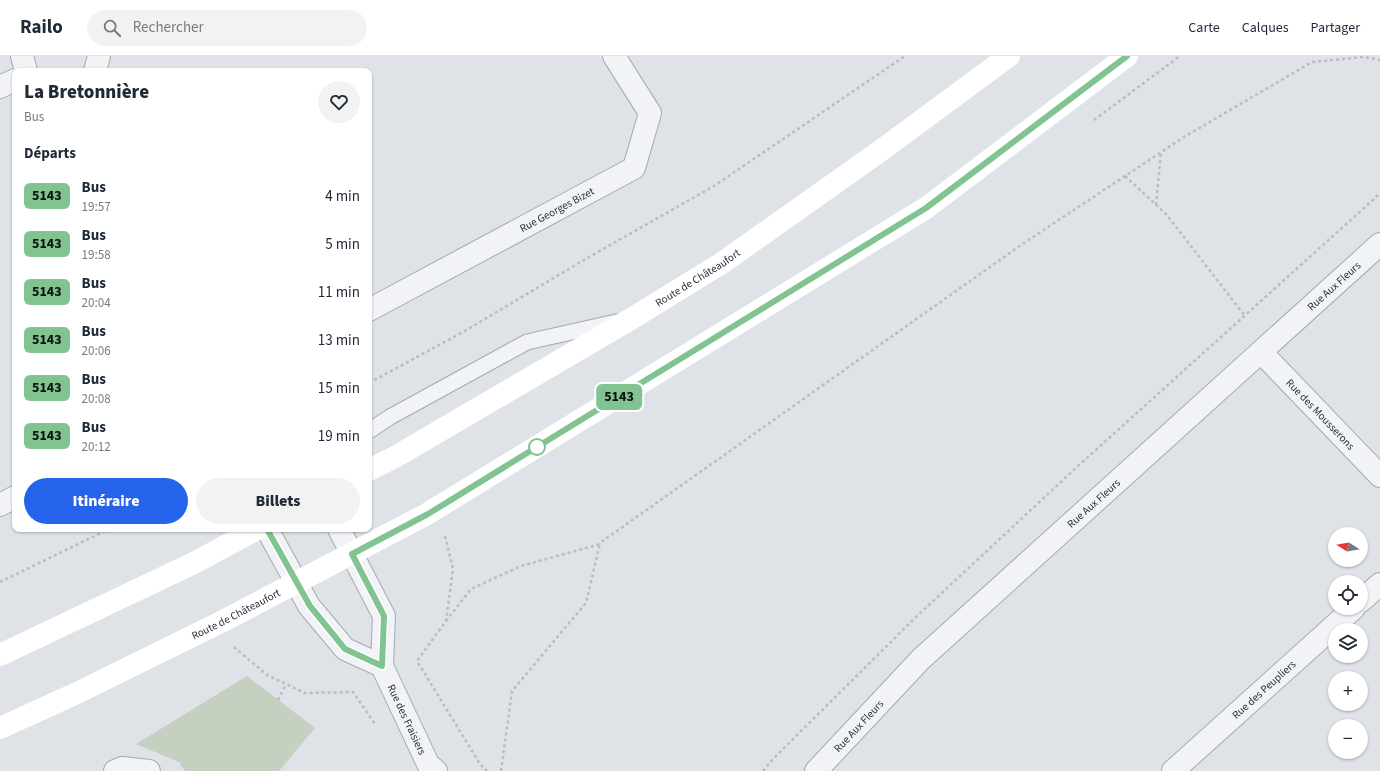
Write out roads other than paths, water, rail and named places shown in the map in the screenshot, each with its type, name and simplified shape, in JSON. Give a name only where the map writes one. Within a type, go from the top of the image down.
[{"type":"main road","name":"Route de Châteaufort","points":[[372,468],[395,457],[631,319],[722,263],[1009,56]]},
{"type":"main road","name":"Route de Châteaufort","points":[[0,728],[77,693],[297,583],[428,514],[926,208],[1127,56]]},
{"type":"main road","points":[[0,655],[196,562],[251,532]]},
{"type":"street","points":[[22,56],[25,68]]},
{"type":"street","points":[[96,68],[99,56]]},
{"type":"street","name":"Rue Georges Bizet","points":[[372,308],[634,168],[650,113],[615,56]]},
{"type":"street","points":[[0,87],[12,81]]},
{"type":"street","name":"Rue Aux Fleurs","points":[[816,771],[921,659],[1380,244]]},
{"type":"street","name":"Rue des Mousserons","points":[[1261,352],[1380,476]]},
{"type":"street","points":[[0,505],[12,499]]},
{"type":"street","points":[[270,532],[310,606],[345,649],[382,666],[384,616],[341,532]]},
{"type":"street","points":[[1368,595],[1380,584]]},
{"type":"street","name":"Rue des Peupliers","points":[[1173,771],[1346,615]]},
{"type":"street","name":"Rue des Fraisiers","points":[[382,666],[428,764],[436,771]]},
{"type":"street","points":[[115,771],[122,768],[149,771]]},
{"type":"lane","points":[[372,429],[390,417],[527,342],[631,319]]}]
